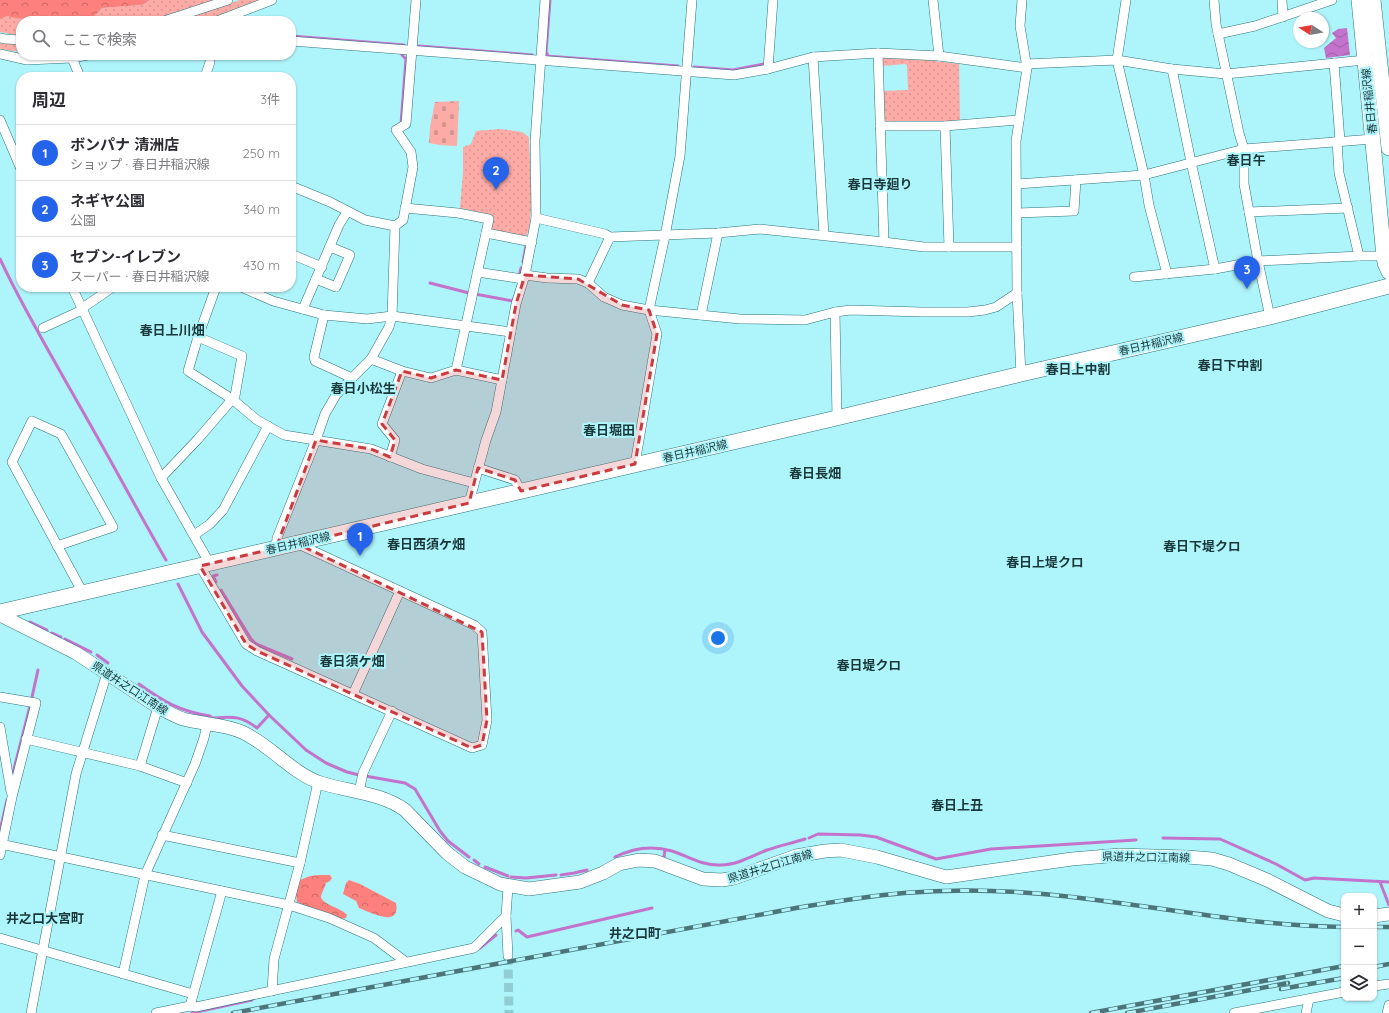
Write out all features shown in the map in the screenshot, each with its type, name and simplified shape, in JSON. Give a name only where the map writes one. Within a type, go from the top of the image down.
[{"type":"main road","name":"春日井稲沢線","points":[[1359,0],[1384,256],[1389,272]]},
{"type":"main road","name":"春日井稲沢線","points":[[1373,0],[1389,148]]},
{"type":"main road","name":"春日井稲沢線","points":[[0,614],[83,593],[1270,317],[1389,286]]},
{"type":"main road","name":"県道井之口江南線","points":[[0,614],[76,653],[158,707],[182,719],[241,732],[258,740],[304,774],[318,782],[396,803],[405,810],[453,859],[479,875],[508,887],[529,889],[580,882],[619,864],[639,860],[655,861],[704,879],[722,880],[734,878],[796,856],[825,850],[841,850],[878,857],[946,877],[1072,859],[1120,855],[1212,859],[1229,864],[1267,880],[1328,911],[1341,914]]},
{"type":"main road","points":[[1377,916],[1389,914]]},
{"type":"street","points":[[179,16],[228,0]]},
{"type":"street","points":[[230,16],[272,0]]},
{"type":"street","points":[[276,548],[277,538],[325,414],[336,396],[371,359],[386,333],[392,316],[395,226],[403,220],[413,167],[411,152],[396,130],[406,124],[416,0]]},
{"type":"street","points":[[469,503],[486,440],[496,412],[516,304],[524,277],[536,218],[535,140],[545,0]]},
{"type":"street","points":[[635,464],[657,334],[649,310],[680,156],[692,0]]},
{"type":"street","points":[[768,69],[773,0]]},
{"type":"street","points":[[933,0],[939,56]]},
{"type":"street","points":[[1021,374],[1017,247],[1016,141],[1026,66],[1020,26],[1022,0]]},
{"type":"street","points":[[1126,0],[1117,60],[1144,175],[1149,205],[1167,274]]},
{"type":"street","points":[[1214,0],[1218,34],[1226,74],[1244,149],[1244,184],[1270,317]]},
{"type":"street","points":[[1282,0],[1283,17]]},
{"type":"street","points":[[1218,34],[1255,26],[1332,0]]},
{"type":"street","points":[[0,38],[16,40]]},
{"type":"street","points":[[296,41],[734,75],[768,69],[813,58],[878,53],[939,56],[1026,66],[1117,60],[1172,69],[1226,74],[1365,60]]},
{"type":"street","points":[[878,53],[884,242]]},
{"type":"street","points":[[0,54],[16,57]]},
{"type":"street","points":[[813,58],[824,235]]},
{"type":"street","points":[[0,59],[16,60]]},
{"type":"street","points":[[73,60],[78,72]]},
{"type":"street","points":[[206,72],[210,62]]},
{"type":"street","points":[[1334,63],[1339,141],[1339,173],[1359,256]]},
{"type":"street","points":[[1172,69],[1215,269]]},
{"type":"street","points":[[0,120],[16,157]]},
{"type":"street","points":[[880,126],[945,126],[1019,120]]},
{"type":"street","points":[[945,126],[949,247]]},
{"type":"street","points":[[1017,184],[1144,175],[1244,149],[1373,139]]},
{"type":"street","points":[[1017,213],[1074,211],[1076,180]]},
{"type":"street","points":[[296,188],[330,202],[365,220],[395,226]]},
{"type":"street","points":[[405,208],[458,213],[489,219],[456,370]]},
{"type":"street","points":[[1249,212],[1348,208]]},
{"type":"street","points":[[303,309],[339,225],[347,212]]},
{"type":"street","points":[[536,218],[605,234],[610,237],[665,236],[760,229],[924,247],[1017,247]]},
{"type":"street","points":[[486,233],[532,242]]},
{"type":"street","points":[[701,314],[718,233]]},
{"type":"street","points":[[588,283],[610,237]]},
{"type":"street","points":[[316,279],[336,287],[347,262],[350,255],[330,247]]},
{"type":"street","points":[[296,256],[322,267]]},
{"type":"street","points":[[1134,277],[1215,269],[1258,261],[1384,256]]},
{"type":"street","points":[[477,272],[524,277],[578,279],[588,283],[604,297],[622,305],[649,310],[740,319],[804,320],[835,312],[850,310],[968,312],[996,307],[1018,293]]},
{"type":"street","points":[[74,292],[161,478],[194,535],[205,565],[246,644],[257,651],[472,748],[482,745],[487,720],[482,632],[474,625],[298,544]]},
{"type":"street","points":[[43,328],[82,309],[106,292]]},
{"type":"street","points":[[214,292],[188,371],[232,399],[257,420],[284,435],[371,449],[422,469],[474,483]]},
{"type":"street","points":[[252,292],[273,301],[324,315],[367,319],[392,316],[511,332]]},
{"type":"street","points":[[835,312],[837,418]]},
{"type":"street","points":[[324,315],[314,357],[315,361],[352,378]]},
{"type":"street","points":[[161,478],[235,396],[242,356],[198,338]]},
{"type":"street","points":[[371,359],[402,371],[431,378],[456,370],[502,380]]},
{"type":"street","points":[[390,457],[395,440],[382,424],[402,371]]},
{"type":"street","points":[[57,546],[113,527],[61,434],[32,421],[12,462],[57,546],[83,593]]},
{"type":"street","points":[[194,535],[210,524],[224,510],[268,426]]},
{"type":"street","points":[[478,468],[514,480],[521,491]]},
{"type":"street","points":[[353,694],[400,591]]},
{"type":"street","points":[[31,1013],[76,774],[107,673]]},
{"type":"street","points":[[0,697],[36,703],[12,797],[1,844],[0,855]]},
{"type":"street","points":[[140,766],[158,707]]},
{"type":"street","points":[[359,792],[363,773],[392,711]]},
{"type":"street","points":[[123,974],[145,875],[187,783],[204,738],[207,724]]},
{"type":"street","points":[[0,727],[12,797]]},
{"type":"street","points":[[26,740],[140,766],[187,783]]},
{"type":"street","points":[[272,990],[274,959],[300,863],[318,782]]},
{"type":"street","points":[[162,835],[300,863]]},
{"type":"street","points":[[1,844],[289,905],[329,918],[374,938],[406,962]]},
{"type":"street","points":[[508,887],[506,916],[508,956]]},
{"type":"street","points":[[190,1006],[222,891]]},
{"type":"street","points":[[156,1013],[190,1006],[196,1007],[474,948],[506,916]]},
{"type":"street","points":[[0,938],[193,994]]},
{"type":"street","points":[[1377,986],[1389,984]]},
{"type":"street","points":[[1234,1013],[1341,993]]},
{"type":"street","points":[[1306,1013],[1309,999]]},
{"type":"street","points":[[1387,1013],[1389,1005]]},
{"type":"highlighted area","points":[[525,275],[578,279],[622,305],[649,310],[657,334],[635,464],[521,491],[515,480],[478,468],[469,503],[298,544],[482,632],[487,720],[482,745],[472,748],[257,651],[246,644],[200,566],[276,548],[316,440],[371,449],[390,457],[395,440],[382,424],[402,371],[431,378],[456,370],[502,380],[516,304]]},
{"type":"green space","points":[[0,0],[150,0],[141,5],[102,8],[95,16],[16,16],[16,18],[7,16],[0,19]]},
{"type":"green space","points":[[150,0],[217,0],[165,16],[95,16],[102,8],[141,5]]},
{"type":"green space","points":[[240,0],[262,0],[222,16],[194,16]]},
{"type":"green space","points":[[7,16],[16,18],[16,35],[0,32],[0,19]]},
{"type":"green space","points":[[0,42],[16,44],[16,51],[0,49]]},
{"type":"green space","points":[[884,58],[927,60],[959,64],[960,121],[887,124],[883,119],[883,91],[908,90],[907,66],[906,64],[881,66],[881,60]]},
{"type":"green space","points":[[459,101],[457,146],[429,143],[430,127],[435,102]]},
{"type":"green space","points":[[500,129],[522,132],[529,137],[531,206],[528,231],[525,238],[494,232],[491,229],[493,217],[460,208],[463,172],[463,147],[471,144],[476,131]]},
{"type":"green space","points":[[330,875],[332,878],[326,883],[321,896],[322,899],[327,904],[341,910],[347,915],[346,918],[342,919],[329,916],[297,902],[296,894],[300,880],[310,876]]},
{"type":"green space","points":[[349,880],[360,884],[396,903],[396,911],[394,915],[384,917],[359,908],[356,901],[343,894],[346,883]]},
{"type":"water","points":[[1347,28],[1350,55],[1326,58],[1324,48],[1329,48],[1329,44],[1336,38],[1332,33],[1338,29]]},
{"type":"waterway","points":[[548,56],[546,52],[550,0]]},
{"type":"waterway","points":[[296,36],[404,45]]},
{"type":"waterway","points":[[419,46],[532,55]]},
{"type":"waterway","points":[[401,124],[406,59],[402,55]]},
{"type":"waterway","points":[[546,56],[678,66]]},
{"type":"waterway","points":[[694,67],[733,70],[764,64]]},
{"type":"waterway","points":[[523,262],[526,246]]},
{"type":"waterway","points":[[0,259],[16,291]]},
{"type":"waterway","points":[[519,276],[521,268]]},
{"type":"waterway","points":[[430,283],[469,293]]},
{"type":"waterway","points":[[16,292],[166,560]]},
{"type":"waterway","points":[[475,294],[513,301],[514,298]]},
{"type":"waterway","points":[[216,582],[213,576],[217,575]]},
{"type":"waterway","points":[[178,584],[202,632],[242,686],[269,715],[306,750],[326,763],[347,772],[359,775]]},
{"type":"waterway","points":[[221,590],[251,639],[256,644],[292,659]]},
{"type":"waterway","points":[[30,622],[47,630]]},
{"type":"waterway","points":[[52,633],[61,637]]},
{"type":"waterway","points":[[65,639],[91,652]]},
{"type":"waterway","points":[[97,655],[108,663]]},
{"type":"waterway","points":[[32,697],[38,670]]},
{"type":"waterway","points":[[139,684],[172,705],[210,716],[212,718],[226,717],[241,719],[257,728],[269,715]]},
{"type":"waterway","points":[[13,773],[30,706]]},
{"type":"waterway","points":[[365,776],[405,783],[415,789],[440,831],[448,841],[469,857]]},
{"type":"waterway","points":[[0,831],[7,800]]},
{"type":"waterway","points":[[809,838],[818,834],[861,835],[876,837],[936,859],[991,849],[1136,840]]},
{"type":"waterway","points":[[1163,838],[1220,839],[1276,864],[1305,880],[1314,878],[1389,882]]},
{"type":"waterway","points":[[615,857],[629,851],[643,848],[657,848],[672,851],[708,864],[727,865],[744,860],[767,850],[805,839]]},
{"type":"waterway","points":[[664,857],[665,850]]},
{"type":"waterway","points":[[474,860],[479,864]]},
{"type":"waterway","points":[[485,867],[508,876]]},
{"type":"waterway","points":[[561,875],[587,870]]},
{"type":"waterway","points":[[511,877],[526,878],[556,875]]},
{"type":"waterway","points":[[1380,882],[1389,905]]},
{"type":"waterway","points":[[516,931],[518,930],[527,937],[652,908]]},
{"type":"waterway","points":[[480,948],[496,935]]},
{"type":"waterway","points":[[192,1013],[252,1000]]},
{"type":"tunnel","points":[[508,956],[509,1013]]},
{"type":"railway","points":[[233,1013],[796,908],[864,897],[904,893],[956,891],[1026,893],[1081,898],[1269,923],[1341,927]]},
{"type":"railway","points":[[1377,927],[1389,927]]},
{"type":"railway","points":[[1377,966],[1389,964]]},
{"type":"railway","points":[[1091,1013],[1341,967]]},
{"type":"railway","points":[[1281,989],[1341,979]]},
{"type":"railway","points":[[1127,1013],[1288,983]]},
{"type":"place","name":"ネギヤ公園","points":[[496,190]]},
{"type":"place","name":"セブン-イレブン","points":[[1247,289]]},
{"type":"place","name":"ボンパナ 清洲店","points":[[360,556]]},
{"type":"district","name":"春日午","points":[[1246,160]]},
{"type":"district","name":"春日寺廻り","points":[[880,184]]},
{"type":"district","name":"春日上川畑","points":[[172,330]]},
{"type":"district","name":"春日下中割","points":[[1230,365]]},
{"type":"district","name":"春日上中割","points":[[1078,369]]},
{"type":"district","name":"春日小松生","points":[[363,388]]},
{"type":"district","name":"春日堀田","points":[[609,430]]},
{"type":"district","name":"春日長畑","points":[[815,473]]},
{"type":"district","name":"春日西須ケ畑","points":[[426,544]]},
{"type":"district","name":"春日下堤クロ","points":[[1202,546]]},
{"type":"district","name":"春日上堤クロ","points":[[1045,562]]},
{"type":"district","name":"春日須ケ畑","points":[[352,661]]},
{"type":"district","name":"春日堤クロ","points":[[869,665]]},
{"type":"district","name":"春日上丑","points":[[957,805]]},
{"type":"district","name":"井之口大宮町","points":[[45,918]]},
{"type":"district","name":"井之口町","points":[[635,933]]}]
